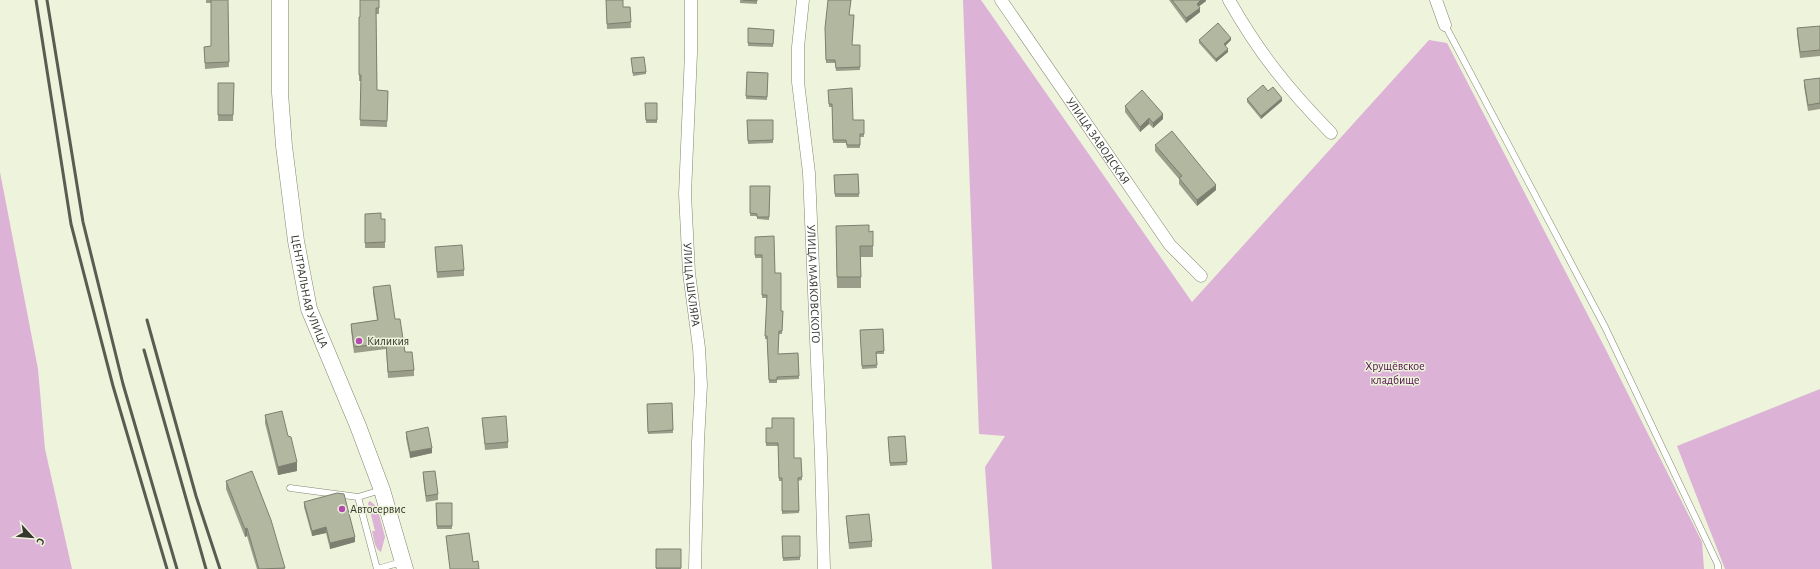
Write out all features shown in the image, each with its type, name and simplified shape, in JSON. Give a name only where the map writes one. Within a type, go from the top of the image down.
[{"type":"main road","name":"ЦЕНТРАЛЬНАЯ УЛИЦА","points":[[280,0],[280,93],[284,146],[296,241],[308,303],[318,332],[358,426],[382,490],[404,565]]},
{"type":"street","name":"УЛИЦА ШКЛЯРА","points":[[691,0],[691,52],[685,194],[689,273],[699,348],[701,385],[698,442],[696,569]]},
{"type":"street","name":"УЛИЦА МАЯКОВСКОГО","points":[[803,0],[798,47],[798,82],[809,173],[821,457],[824,569]]},
{"type":"street","name":"УЛИЦА ЗАВОДСКАЯ","points":[[1001,0],[1170,245],[1201,276]]},
{"type":"street","points":[[1229,0],[1248,34],[1275,72],[1295,96],[1331,133]]},
{"type":"street","points":[[1436,0],[1446,25]]},
{"type":"lane","points":[[1446,25],[1604,327],[1696,518],[1718,565],[1718,569]]},
{"type":"lane","points":[[290,488],[358,497],[382,490]]},
{"type":"lane","points":[[358,497],[377,569],[404,565]]},
{"type":"green space","name":"Хрущёвское кладбище","points":[[963,0],[981,0],[1192,302],[1429,40],[1447,43],[1606,350],[1702,542],[1704,569],[992,569],[985,467],[1005,436],[979,434]]},
{"type":"green space","points":[[0,172],[38,369],[45,449],[72,569],[0,569]]},
{"type":"green space","points":[[1820,389],[1820,569],[1725,569],[1677,446]]},
{"type":"green space","points":[[370,501],[377,507],[385,537],[381,552],[376,545],[372,531],[375,531],[368,503]]},
{"type":"building","points":[[211,0],[228,0],[229,62],[205,63],[204,47],[211,46]]},
{"type":"building","points":[[360,0],[379,0],[379,8],[376,8],[377,90],[388,91],[387,121],[360,120]]},
{"type":"building","points":[[606,0],[623,0],[623,7],[630,7],[631,22],[607,24]]},
{"type":"building","points":[[828,0],[851,0],[849,15],[854,15],[852,45],[860,45],[860,67],[836,68],[835,60],[826,60],[825,28]]},
{"type":"building","points":[[1172,0],[1201,0],[1197,4],[1200,8],[1186,18]]},
{"type":"building","points":[[1218,23],[1231,38],[1224,44],[1228,49],[1216,59],[1199,40]]},
{"type":"building","points":[[1820,26],[1820,50],[1800,52],[1797,28]]},
{"type":"building","points":[[748,28],[774,30],[773,44],[748,43]]},
{"type":"building","points":[[644,57],[646,72],[633,73],[631,58]]},
{"type":"building","points":[[747,72],[768,73],[767,97],[746,96]]},
{"type":"building","points":[[1820,78],[1820,103],[1808,105],[1804,80]]},
{"type":"building","points":[[218,83],[234,83],[233,115],[218,115]]},
{"type":"building","points":[[1263,85],[1268,91],[1273,87],[1282,98],[1261,116],[1247,99]]},
{"type":"building","points":[[852,88],[853,120],[864,120],[864,134],[860,134],[860,145],[847,145],[846,140],[833,140],[832,104],[829,104],[828,90]]},
{"type":"building","points":[[1142,90],[1163,114],[1153,123],[1149,118],[1140,127],[1125,106]]},
{"type":"building","points":[[645,103],[657,103],[657,120],[646,120]]},
{"type":"building","points":[[747,120],[773,120],[773,140],[748,141]]},
{"type":"building","points":[[1172,131],[1216,185],[1197,200],[1179,178],[1182,176],[1155,145]]},
{"type":"building","points":[[858,174],[859,194],[835,194],[834,175]]},
{"type":"building","points":[[750,186],[770,186],[769,217],[757,217],[757,214],[750,213]]},
{"type":"building","points":[[381,213],[381,219],[385,219],[385,242],[365,243],[365,214]]},
{"type":"building","points":[[869,225],[869,232],[873,231],[873,246],[860,246],[861,277],[837,277],[836,226]]},
{"type":"building","points":[[774,236],[775,273],[781,273],[781,311],[783,311],[782,331],[779,331],[778,354],[798,353],[799,376],[777,377],[777,380],[769,380],[767,336],[765,336],[767,295],[762,295],[762,255],[755,255],[755,237]]},
{"type":"building","points":[[462,245],[464,270],[437,272],[435,247]]},
{"type":"building","points":[[390,285],[395,319],[400,319],[405,352],[412,352],[414,370],[388,372],[386,343],[354,347],[351,324],[378,320],[373,287]]},
{"type":"building","points":[[883,329],[884,351],[876,352],[877,365],[862,366],[860,330]]},
{"type":"building","points":[[672,403],[673,430],[648,432],[647,404]]},
{"type":"building","points":[[282,411],[288,436],[291,437],[297,462],[278,467],[265,415]]},
{"type":"building","points":[[506,416],[508,442],[485,444],[482,418]]},
{"type":"building","points":[[772,418],[794,418],[794,458],[801,458],[802,477],[798,478],[799,511],[782,511],[782,478],[779,478],[778,443],[766,443],[766,428],[772,428]]},
{"type":"building","points":[[428,427],[432,448],[410,452],[406,432]]},
{"type":"building","points":[[905,436],[907,462],[890,463],[888,437]]},
{"type":"building","points":[[252,471],[271,520],[285,568],[259,569],[247,528],[245,529],[226,481]]},
{"type":"building","points":[[435,471],[438,494],[426,496],[423,472]]},
{"type":"building","points":[[337,493],[344,494],[355,537],[330,543],[326,527],[312,531],[304,502]]},
{"type":"building","points":[[436,503],[452,503],[452,526],[437,526]]},
{"type":"building","points":[[869,514],[872,541],[849,543],[846,516]]},
{"type":"building","points":[[469,533],[473,562],[478,561],[479,569],[450,569],[446,536]]},
{"type":"building","points":[[782,536],[800,536],[800,557],[783,558]]},
{"type":"building","points":[[656,549],[681,549],[681,568],[656,568]]},
{"type":"railway","points":[[36,0],[71,224],[113,386],[167,569]]},
{"type":"railway","points":[[47,0],[83,222],[123,384],[177,569]]},
{"type":"railway","points":[[147,320],[196,496],[220,569]]},
{"type":"railway","points":[[144,350],[206,569]]},
{"type":"place","name":"Киликия","points":[[359,341]]},
{"type":"place","name":"Автосервис","points":[[342,509]]}]
